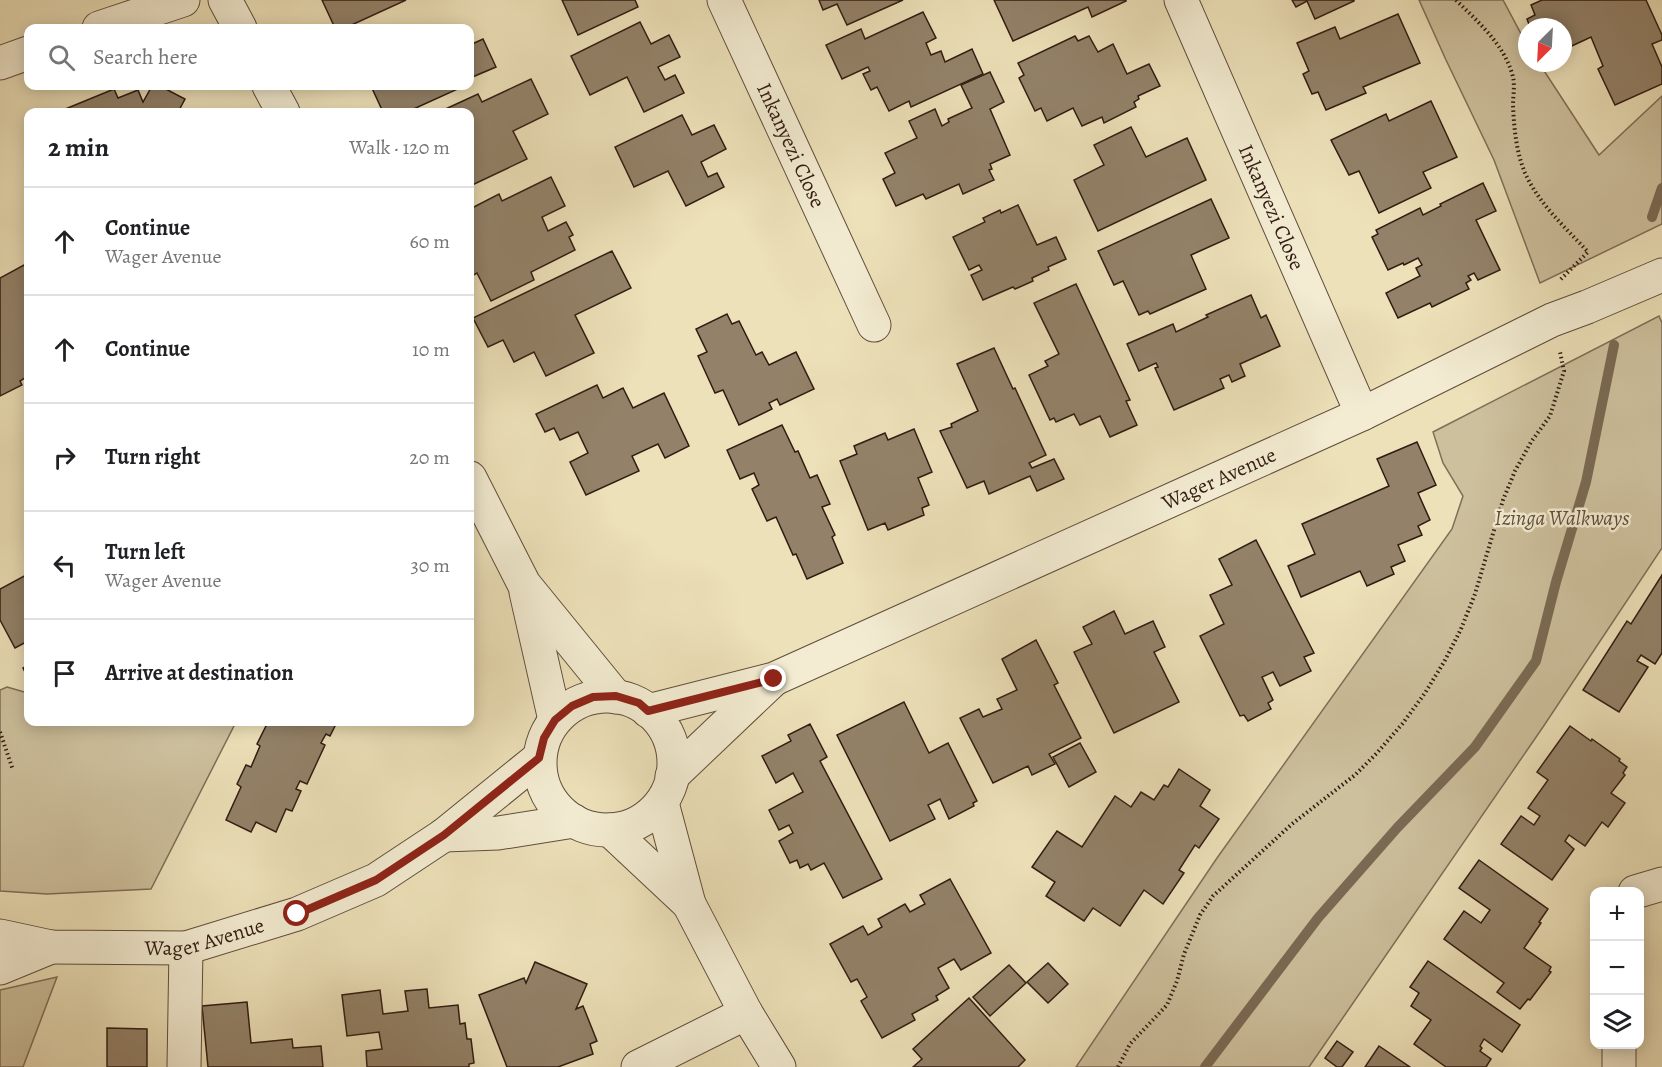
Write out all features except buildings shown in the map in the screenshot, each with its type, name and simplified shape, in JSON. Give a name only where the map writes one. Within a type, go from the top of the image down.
[{"type":"street","points":[[111,24],[183,0]]},
{"type":"street","points":[[225,0],[238,24]]},
{"type":"street","name":"Inkanyezi Close","points":[[724,0],[874,325]]},
{"type":"street","name":"Inkanyezi Close","points":[[1181,0],[1362,414]]},
{"type":"street","points":[[0,63],[24,54]]},
{"type":"street","points":[[271,90],[281,108]]},
{"type":"street","name":"Wager Avenue","points":[[648,711],[774,679],[1362,414],[1552,320],[1662,275]]},
{"type":"street","points":[[474,486],[524,584],[616,696]]},
{"type":"street","points":[[524,584],[555,720]]},
{"type":"street","name":"Wager Avenue","points":[[667,790],[774,679]]},
{"type":"street","points":[[616,696],[639,703],[657,718],[669,737],[675,759],[667,790],[645,819],[624,829],[603,831],[582,826],[564,815],[550,799],[542,779],[539,758],[544,738],[555,720],[572,706],[593,697],[616,696]]},
{"type":"street","name":"Wager Avenue","points":[[0,936],[51,947],[186,948],[297,914],[376,880],[444,835],[539,758]]},
{"type":"street","points":[[667,790],[689,904],[746,1013],[779,1067]]},
{"type":"street","points":[[444,835],[498,833],[574,821]]},
{"type":"street","points":[[610,830],[689,904]]},
{"type":"street","points":[[1644,889],[1662,884]]},
{"type":"street","name":"Wager Avenue","points":[[0,968],[51,947]]},
{"type":"street","points":[[184,1067],[186,948]]},
{"type":"street","points":[[638,1067],[746,1013]]},
{"type":"street","points":[[1619,1049],[1619,1067]]},
{"type":"path","points":[[1118,1067],[1130,1044],[1167,1005],[1200,915],[1212,896],[1292,824],[1355,775],[1409,716],[1425,693],[1461,629],[1475,594],[1503,500],[1515,471],[1531,442],[1550,416],[1564,371],[1552,320],[1543,295],[1588,252],[1535,192],[1518,151],[1514,129],[1513,78],[1502,50],[1487,31],[1456,0]]},
{"type":"path","points":[[0,732],[13,770]]},
{"type":"green space","points":[[1419,0],[1503,0],[1518,28],[1518,72],[1545,72],[1599,155],[1662,96],[1662,224],[1540,283],[1494,160]]},
{"type":"green space","name":"Izinga Walkways","points":[[1659,316],[1662,323],[1662,548],[1543,727],[1309,1067],[1076,1067],[1217,858],[1452,529],[1463,496],[1443,463],[1433,432]]},
{"type":"green space","points":[[7,687],[24,692],[24,726],[234,726],[151,889],[47,894],[0,891],[0,690]]},
{"type":"green space","points":[[57,977],[23,1067],[0,1067],[0,990]]},
{"type":"waterway","points":[[1652,217],[1662,188]]},
{"type":"waterway","points":[[1205,1067],[1318,918],[1397,828],[1475,747],[1536,661],[1556,582],[1586,482],[1614,345]]},
{"type":"route","points":[[297,914],[376,880],[444,835],[539,758],[544,738],[555,720],[572,706],[593,697],[616,696],[639,703],[648,711],[774,679]]}]
